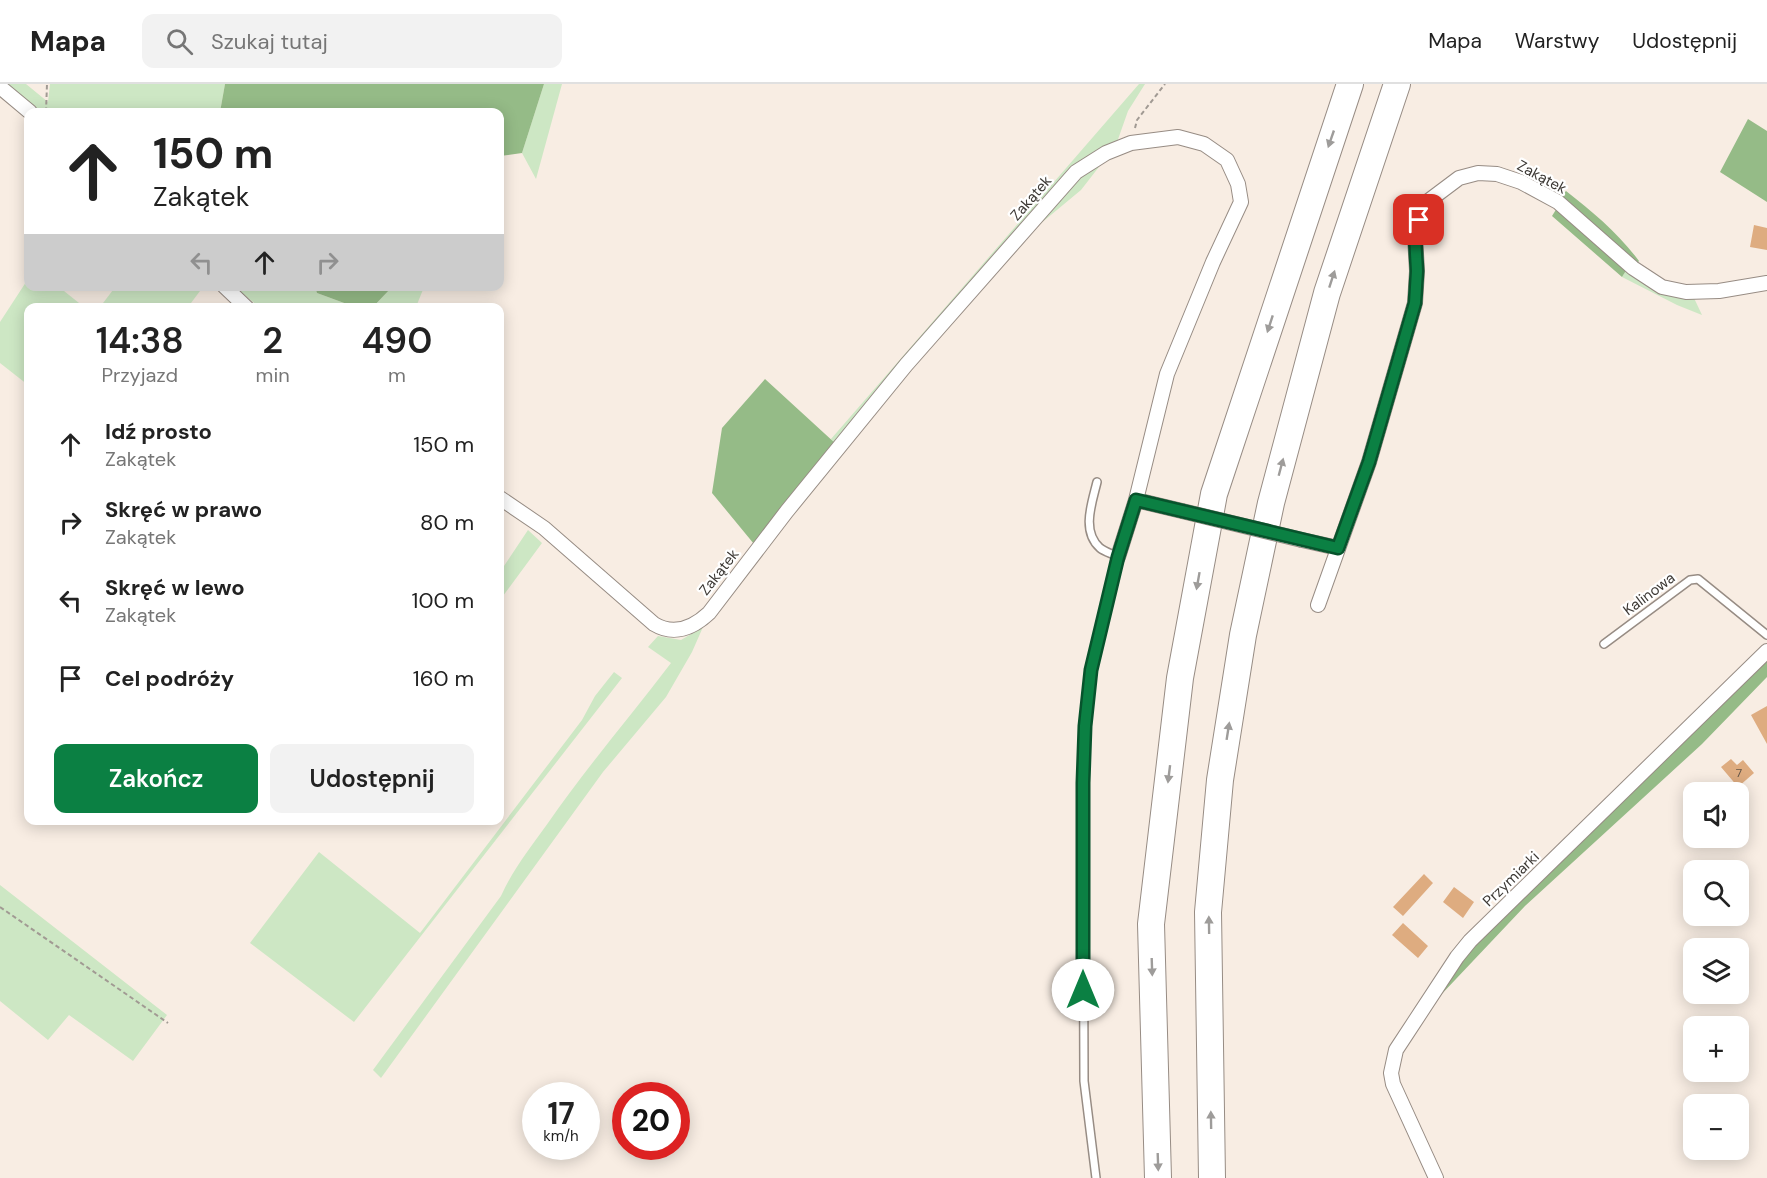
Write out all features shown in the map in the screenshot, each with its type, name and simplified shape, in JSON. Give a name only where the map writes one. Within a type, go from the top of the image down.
[{"type":"highway","points":[[1158,1178],[1151,924],[1180,678],[1214,494],[1350,84]]},
{"type":"highway","points":[[1212,1178],[1208,912],[1220,780],[1243,635],[1271,503],[1328,293],[1397,84]]},
{"type":"street","points":[[0,87],[25,108]]},
{"type":"street","name":"Zakątek","points":[[504,501],[544,528],[663,630],[680,630],[698,622],[709,613],[787,511],[906,366],[1076,172],[1106,153],[1131,143],[1178,137],[1204,144],[1227,160],[1238,183],[1241,202],[1213,262],[1167,374],[1136,500],[1118,557]]},
{"type":"street","name":"Zakątek","points":[[1318,605],[1369,462],[1415,303],[1417,271],[1415,236],[1423,205],[1459,178],[1478,173],[1497,174],[1521,182],[1558,202],[1633,268],[1662,286],[1686,292],[1719,291],[1767,283]]},
{"type":"street","points":[[229,291],[243,303]]},
{"type":"street","points":[[1136,500],[1338,548]]},
{"type":"street","name":"Przymiarki","points":[[1436,1178],[1393,1084],[1391,1073],[1396,1050],[1470,941],[1767,651]]},
{"type":"lane","points":[[1097,482],[1090,511],[1089,529],[1091,536],[1101,548],[1118,557]]},
{"type":"lane","name":"Zakątek","points":[[1096,1178],[1084,1081],[1083,783],[1085,726],[1091,670],[1118,557]]},
{"type":"lane","name":"Kalinowa","points":[[1604,644],[1690,580],[1698,579],[1767,635]]},
{"type":"path","points":[[46,108],[47,84]]},
{"type":"path","points":[[1131,143],[1137,120],[1165,84]]},
{"type":"path","points":[[0,908],[168,1023]]},
{"type":"green space","points":[[8,84],[26,84],[48,102],[50,84],[225,84],[221,108],[35,108]]},
{"type":"green space","points":[[225,84],[544,84],[522,153],[504,155],[504,108],[221,108]]},
{"type":"green space","points":[[544,84],[562,84],[536,179],[522,153]]},
{"type":"green space","points":[[1139,84],[1145,84],[1128,111],[1116,145],[1081,190],[1028,234],[844,449],[703,627],[695,620],[835,444],[831,439]]},
{"type":"green space","points":[[1748,119],[1767,131],[1767,202],[1720,172]]},
{"type":"green space","points":[[1566,191],[1596,215],[1623,242],[1639,261],[1635,266],[1558,199]]},
{"type":"green space","points":[[1557,208],[1627,269],[1622,277],[1552,216]]},
{"type":"green space","points":[[1627,269],[1694,298],[1702,315],[1622,277]]},
{"type":"green space","points":[[24,285],[24,291],[64,291],[79,303],[24,303],[24,382],[0,363],[0,322]]},
{"type":"green space","points":[[112,291],[200,291],[191,303],[103,303]]},
{"type":"green space","points":[[240,291],[316,291],[344,303],[254,303]]},
{"type":"green space","points":[[316,291],[388,291],[377,303],[344,303]]},
{"type":"green space","points":[[388,291],[422,291],[418,303],[377,303]]},
{"type":"green space","points":[[765,379],[836,444],[754,544],[712,493],[722,428]]},
{"type":"green space","points":[[528,530],[542,543],[504,595],[504,566]]},
{"type":"green space","points":[[703,627],[692,652],[666,697],[603,772],[381,1078],[373,1070],[501,896],[517,867],[593,762],[671,663],[648,647],[658,636],[681,640]]},
{"type":"green space","points":[[1767,658],[1767,677],[1702,744],[1525,906],[1438,998],[1451,975],[1480,938]]},
{"type":"green space","points":[[614,672],[622,678],[354,1022],[250,943],[319,852],[420,933],[582,720],[595,696]]},
{"type":"green space","points":[[0,885],[167,1015],[133,1061],[69,1015],[48,1040],[0,1001]]},
{"type":"building","points":[[1754,225],[1767,228],[1767,250],[1750,247]]},
{"type":"building","points":[[1767,706],[1767,744],[1751,715]]},
{"type":"building","points":[[1731,759],[1737,765],[1743,760],[1754,773],[1744,782],[1734,782],[1721,767]]},
{"type":"building","points":[[1424,874],[1433,883],[1403,916],[1393,907]]},
{"type":"building","points":[[1454,887],[1474,902],[1463,918],[1443,902]]},
{"type":"building","points":[[1403,923],[1428,946],[1418,958],[1392,935]]},
{"type":"route","points":[[1083,990],[1083,783],[1085,726],[1091,670],[1118,557],[1136,500],[1338,548],[1369,462],[1415,303],[1417,271],[1415,236],[1419,220]]}]
